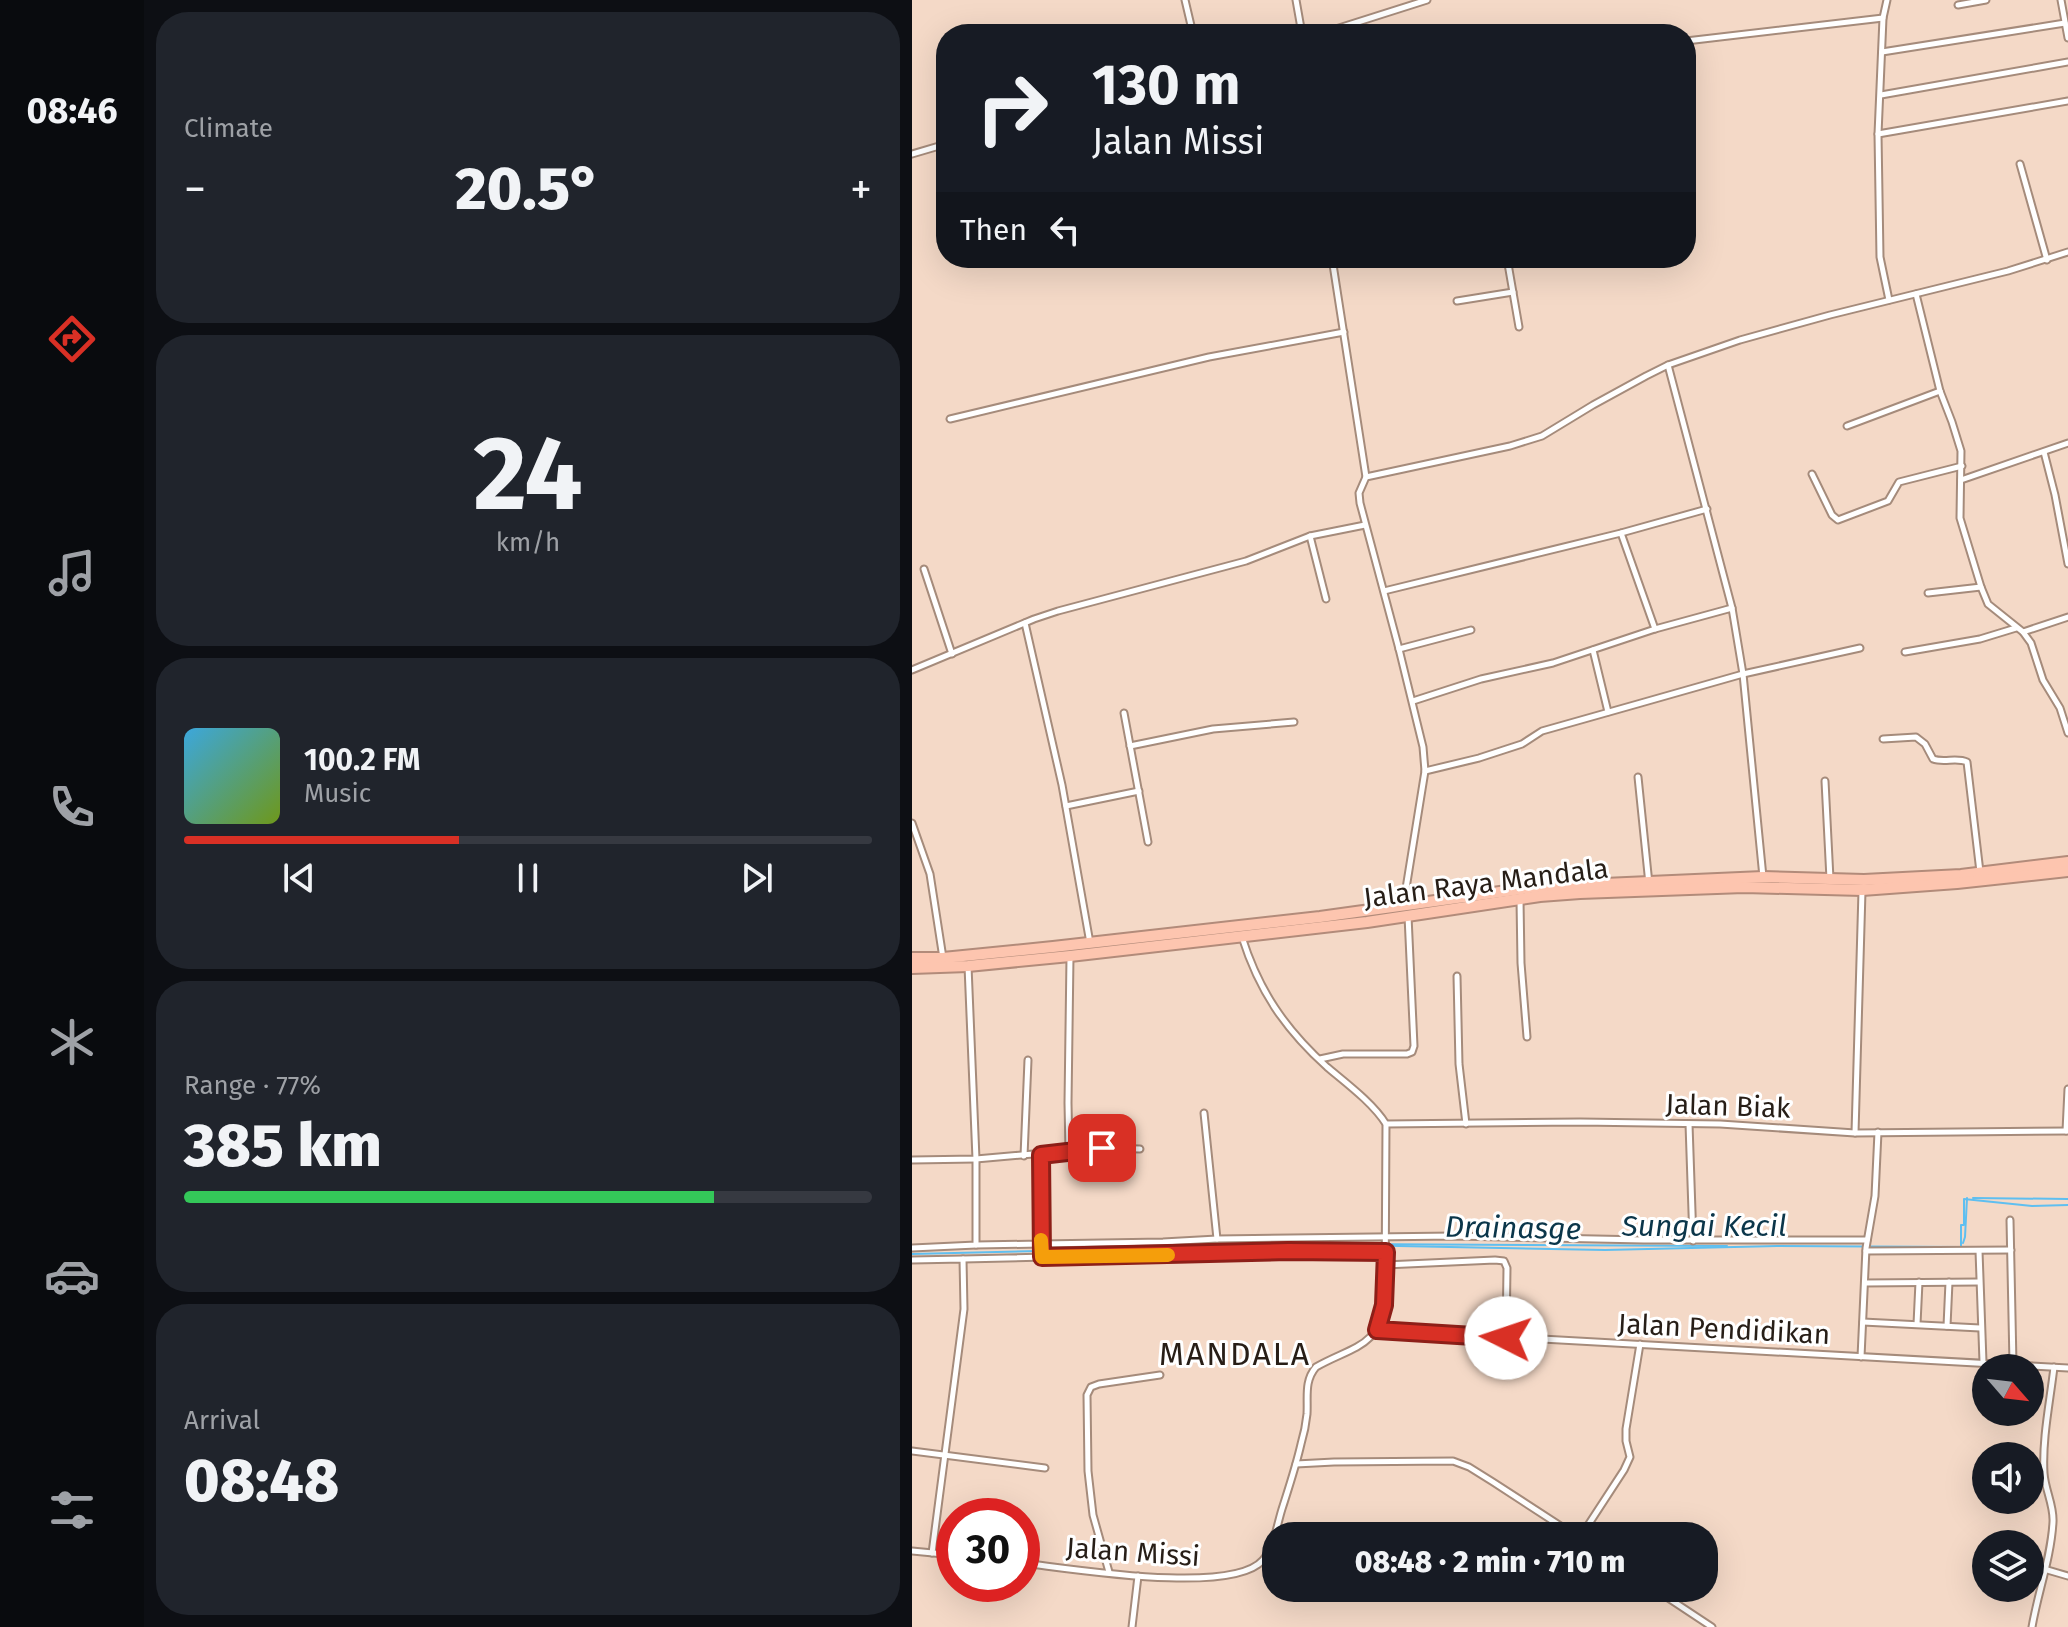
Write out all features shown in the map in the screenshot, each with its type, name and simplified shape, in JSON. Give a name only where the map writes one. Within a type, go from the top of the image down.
[{"type":"highway","name":"Jalan Raya Mandala","points":[[912,958],[1054,952],[1070,956],[1367,922],[1405,911],[1536,887],[1649,885],[1862,890],[1945,884],[2068,862]]},
{"type":"highway","name":"Jalan Raya Mandala","points":[[912,968],[968,966],[1090,943],[1649,885],[1763,877],[1864,880],[2068,871]]},
{"type":"street","points":[[1185,0],[1191,24]]},
{"type":"street","points":[[1296,0],[1300,24]]},
{"type":"street","points":[[1351,24],[1427,0]]},
{"type":"street","points":[[1887,0],[1883,18],[1878,134],[1880,257],[1889,300]]},
{"type":"street","points":[[1958,5],[1986,0]]},
{"type":"street","points":[[2061,0],[2068,38]]},
{"type":"street","points":[[1696,40],[1883,18]]},
{"type":"street","points":[[1882,52],[2065,23]]},
{"type":"street","points":[[1881,95],[2068,62]]},
{"type":"street","points":[[1878,134],[2068,101]]},
{"type":"street","points":[[912,154],[936,147]]},
{"type":"street","points":[[2020,164],[2047,260]]},
{"type":"street","points":[[1366,477],[1542,436],[1668,365],[1740,340],[2068,252]]},
{"type":"street","points":[[1319,1059],[1343,1054],[1412,1052],[1405,911],[1425,771],[1413,701],[1359,498],[1366,477],[1334,268]]},
{"type":"street","points":[[1509,268],[1519,327]]},
{"type":"street","points":[[1457,301],[1513,292]]},
{"type":"street","points":[[1916,294],[1940,391],[1958,438],[1962,466],[1960,518],[1981,587],[1988,604],[2031,643],[2043,680],[2060,708],[2068,733]]},
{"type":"street","points":[[950,419],[1209,357],[1344,332]]},
{"type":"street","points":[[1668,365],[1732,608],[1743,674],[1763,877]]},
{"type":"street","points":[[1847,426],[1940,391]]},
{"type":"street","points":[[1961,480],[2068,443]]},
{"type":"street","points":[[2044,452],[2068,564]]},
{"type":"street","points":[[1812,474],[1832,515],[1838,520],[1888,501],[1899,482],[1962,466]]},
{"type":"street","points":[[1384,591],[1707,509]]},
{"type":"street","points":[[912,670],[1058,611],[1246,561],[1310,536],[1365,525]]},
{"type":"street","points":[[1621,533],[1655,629]]},
{"type":"street","points":[[1310,536],[1326,599]]},
{"type":"street","points":[[924,569],[952,654]]},
{"type":"street","points":[[1928,593],[1981,587]]},
{"type":"street","points":[[1413,701],[1481,679],[1553,663],[1655,629],[1732,608]]},
{"type":"street","points":[[1905,652],[1980,639],[2068,617]]},
{"type":"street","points":[[1025,623],[1066,806],[1090,943]]},
{"type":"street","points":[[1399,649],[1471,630]]},
{"type":"street","points":[[1425,771],[1479,758],[1522,744],[1542,731],[1608,712],[1743,674],[1860,648]]},
{"type":"street","points":[[1593,650],[1608,712]]},
{"type":"street","points":[[1124,713],[1148,842]]},
{"type":"street","points":[[1130,746],[1213,729],[1294,722]]},
{"type":"street","points":[[1883,739],[1916,737],[1925,744],[1933,759],[1967,762],[1980,873]]},
{"type":"street","points":[[1638,777],[1649,885]]},
{"type":"street","points":[[1825,781],[1830,880]]},
{"type":"street","points":[[1066,806],[1139,791]]},
{"type":"street","points":[[912,823],[930,874],[943,958]]},
{"type":"street","points":[[1855,1133],[1862,890]]},
{"type":"street","points":[[1520,899],[1527,1037]]},
{"type":"street","points":[[1241,936],[1258,981],[1269,1000],[1319,1059],[1386,1124],[1384,1305],[1377,1330]]},
{"type":"street","points":[[1069,1152],[1070,956]]},
{"type":"street","points":[[968,966],[976,1159],[976,1245]]},
{"type":"street","points":[[1457,976],[1459,1064],[1466,1124]]},
{"type":"street","points":[[1024,1156],[1028,1060]]},
{"type":"street","points":[[2067,1131],[2068,1089]]},
{"type":"street","points":[[1204,1113],[1217,1239]]},
{"type":"street","name":"Jalan Biak","points":[[1386,1124],[1720,1124],[1855,1133],[2067,1131]]},
{"type":"street","points":[[1689,1124],[1693,1241]]},
{"type":"street","points":[[1861,1357],[1878,1132]]},
{"type":"street","points":[[912,1160],[1041,1155],[1102,1148],[1140,1149]]},
{"type":"street","points":[[1041,1155],[1042,1251]]},
{"type":"street","points":[[2010,1220],[2013,1354]]},
{"type":"street","points":[[912,1260],[963,1259],[1217,1239],[1454,1236],[2011,1250]]},
{"type":"street","points":[[912,1248],[976,1245],[1042,1251],[1386,1250]]},
{"type":"street","points":[[1979,1251],[1982,1354]]},
{"type":"street","points":[[932,1553],[964,1309],[963,1259]]},
{"type":"street","points":[[1385,1265],[1504,1261],[1507,1268],[1506,1338]]},
{"type":"street","points":[[1917,1324],[1919,1282]]},
{"type":"street","points":[[1947,1326],[1949,1282]]},
{"type":"street","points":[[1865,1283],[1979,1282]]},
{"type":"street","points":[[1863,1322],[1980,1328]]},
{"type":"street","name":"Jalan Pendidikan","points":[[1377,1330],[1972,1362]]},
{"type":"street","name":"Jalan Missi","points":[[1040,1565],[1138,1576],[1216,1578],[1260,1564],[1272,1543],[1296,1464],[1305,1430],[1311,1373],[1316,1367],[1370,1339],[1377,1330]]},
{"type":"street","points":[[1588,1522],[1630,1457],[1626,1429],[1640,1344]]},
{"type":"street","name":"Jalan Pendidikan","points":[[2044,1366],[2068,1368]]},
{"type":"street","points":[[2054,1367],[2044,1463],[2044,1480],[2053,1519],[2044,1569],[2068,1576]]},
{"type":"street","points":[[1109,1572],[1093,1515],[1088,1471],[1087,1395],[1091,1387],[1099,1384],[1160,1375]]},
{"type":"street","points":[[912,1451],[1045,1468]]},
{"type":"street","points":[[1296,1464],[1453,1461],[1556,1522]]},
{"type":"street","points":[[912,1551],[936,1553]]},
{"type":"street","points":[[1132,1627],[1138,1576]]},
{"type":"street","points":[[1674,1602],[1712,1627]]},
{"type":"street","points":[[2032,1627],[2037,1602]]},
{"type":"waterway","name":"Sungai Kecil","points":[[1963,1243],[1967,1198]]},
{"type":"waterway","name":"Sungai Kecil","points":[[1973,1198],[2068,1199]]},
{"type":"waterway","name":"Drainasge","points":[[1045,1251],[1297,1244],[1605,1250],[1777,1246],[1961,1247],[1964,1199],[2032,1206],[2068,1205]]},
{"type":"waterway","name":"Sungai Kecil","points":[[1349,1244],[1727,1246]]},
{"type":"waterway","name":"Sungai Kecil","points":[[912,1254],[1039,1251]]},
{"type":"slow traffic","points":[[1041,1240],[1042,1257],[1168,1255]]},
{"type":"district","name":"MANDALA","points":[[1235,1354]]},
{"type":"route","points":[[1102,1148],[1041,1155],[1042,1257],[1288,1251],[1386,1252],[1384,1305],[1377,1330],[1506,1338]]}]
